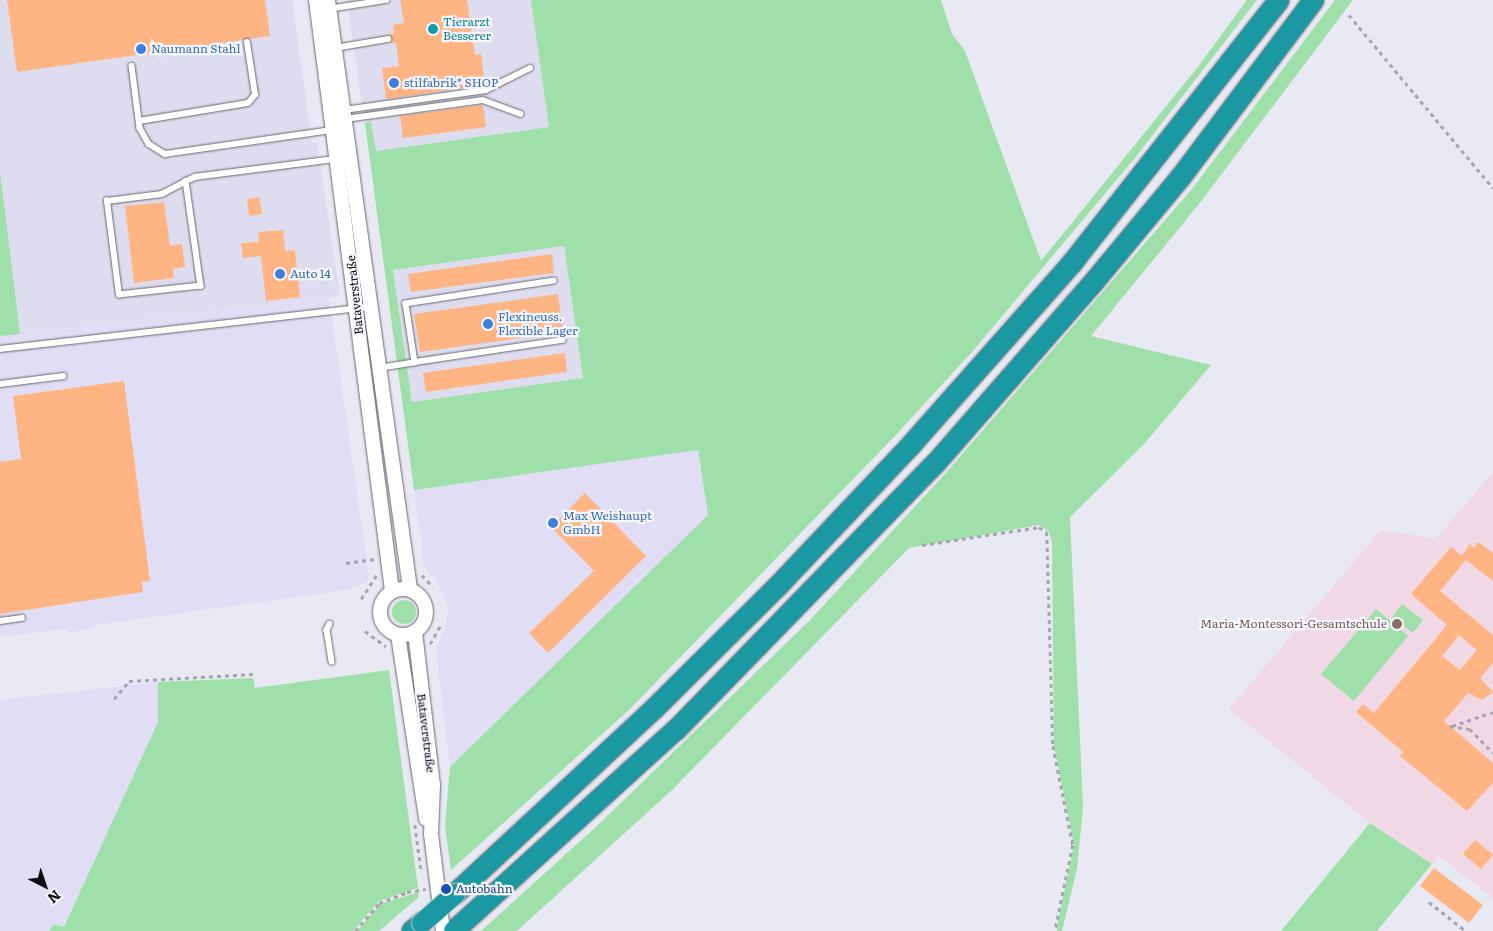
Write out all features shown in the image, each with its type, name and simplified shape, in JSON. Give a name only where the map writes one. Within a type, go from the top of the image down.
[{"type":"highway","points":[[417,927],[447,891],[667,696],[777,587],[913,443],[1073,262],[1279,0]]},
{"type":"highway","points":[[452,929],[676,730],[936,463],[1094,282],[1181,177],[1314,0]]},
{"type":"street","name":"Bataverstraße","points":[[323,5],[362,308],[392,591]]},
{"type":"street","name":"Bataverstraße","points":[[362,308],[377,368],[410,590]]},
{"type":"street","points":[[410,590],[418,594],[426,608],[426,617],[414,632],[398,635],[388,630],[380,613],[385,597],[392,591],[410,590]]},
{"type":"street","name":"Bataverstraße","points":[[414,632],[433,785],[431,834]]},
{"type":"street","name":"Bataverstraße","points":[[398,635],[425,813],[447,891],[452,929]]},
{"type":"lane","points":[[323,5],[386,0]]},
{"type":"lane","points":[[329,48],[388,39]]},
{"type":"lane","points":[[139,121],[248,103],[255,95],[247,42]]},
{"type":"lane","points":[[132,66],[139,121],[149,144],[165,154],[486,90],[530,68]]},
{"type":"lane","points":[[339,120],[483,100],[521,114]]},
{"type":"lane","points":[[186,181],[201,286],[119,295],[107,201],[162,194],[186,181],[194,177],[344,158]]},
{"type":"lane","points":[[414,362],[406,304],[554,281]]},
{"type":"lane","points":[[0,349],[362,308]]},
{"type":"lane","points":[[377,368],[562,340]]},
{"type":"lane","points":[[0,384],[63,376]]},
{"type":"lane","points":[[0,621],[22,618]]},
{"type":"lane","points":[[330,624],[327,630],[332,662]]},
{"type":"path","points":[[1349,15],[1493,188]]},
{"type":"path","points":[[922,545],[1039,527],[1048,532],[1053,746],[1073,845],[1055,931]]},
{"type":"path","points":[[346,564],[372,560]]},
{"type":"path","points":[[114,699],[129,681],[253,674]]},
{"type":"path","points":[[1493,712],[1450,726],[1470,729],[1493,753]]},
{"type":"path","points":[[355,931],[379,903],[407,892],[447,891]]},
{"type":"path","points":[[1429,902],[1466,931]]},
{"type":"shaded area","points":[[0,0],[292,0],[312,143],[317,142],[340,296],[20,334],[0,171]]},
{"type":"shaded area","points":[[347,0],[531,0],[550,127],[369,152]]},
{"type":"shaded area","points":[[0,171],[21,334],[329,298],[369,577],[367,582],[346,590],[95,625],[93,629],[69,632],[66,629],[0,637]]},
{"type":"shaded area","points":[[564,246],[583,378],[412,402],[393,270]]},
{"type":"shaded area","points":[[698,450],[708,516],[450,767],[436,649],[446,625],[448,607],[438,583],[425,569],[414,490]]},
{"type":"shaded area","name":"Maria-Montessori-Gesamtschule","points":[[1493,472],[1493,898],[1439,856],[1432,864],[1370,823],[1229,709],[1381,530],[1436,539]]},
{"type":"shaded area","points":[[158,682],[158,722],[62,931],[0,931],[0,700]]},
{"type":"green space","points":[[531,0],[941,0],[952,34],[965,51],[1041,261],[1197,68],[1247,0],[1257,0],[1135,158],[972,352],[893,438],[629,710],[451,870],[445,826],[450,767],[708,515],[698,450],[414,490],[365,123],[371,122],[376,151],[549,127]],"holes":[[[564,246],[583,378],[412,402],[393,270]]]},
{"type":"green space","points":[[1335,0],[1353,0],[1199,204],[1091,336],[1211,365],[1144,444],[1070,517],[1083,808],[1077,869],[1062,931],[1057,931],[1058,921],[1074,845],[1054,746],[1052,543],[1049,531],[1039,525],[909,548],[672,790],[517,931],[481,931],[598,825],[810,620],[945,474],[1192,189]]},
{"type":"green space","points":[[0,171],[20,334],[0,336]]},
{"type":"green space","points":[[404,600],[409,601],[415,607],[415,617],[409,623],[404,624],[399,623],[393,617],[392,612],[393,607],[399,601]]},
{"type":"green space","points":[[1402,604],[1423,620],[1413,633],[1392,617]]},
{"type":"green space","points":[[1376,609],[1408,636],[1354,701],[1321,674]]},
{"type":"green space","points":[[389,670],[418,888],[379,901],[353,931],[49,931],[54,924],[64,927],[158,722],[158,682],[253,678],[255,688]]},
{"type":"green space","points":[[1370,823],[1432,864],[1377,931],[1281,931]]},
{"type":"green space","points":[[419,892],[418,898],[379,931],[357,931],[380,904]]},
{"type":"building","points":[[7,0],[265,0],[270,36],[17,72]]},
{"type":"building","points":[[400,0],[467,0],[475,55],[481,54],[485,85],[386,99],[382,68],[399,66],[396,43],[391,43],[390,34],[394,33],[393,25],[404,23]]},
{"type":"building","points":[[483,105],[486,127],[403,138],[400,116]]},
{"type":"building","points":[[259,197],[262,214],[249,216],[247,199]]},
{"type":"building","points":[[164,202],[170,246],[182,244],[185,267],[173,269],[174,278],[134,283],[125,206]]},
{"type":"building","name":"Auto 14","points":[[283,230],[285,251],[295,250],[300,297],[266,301],[261,256],[243,258],[241,243],[259,242],[258,232]]},
{"type":"building","points":[[552,254],[554,273],[411,292],[408,274]]},
{"type":"building","points":[[558,294],[563,332],[420,352],[414,314]]},
{"type":"building","points":[[565,353],[567,372],[426,392],[423,373]]},
{"type":"building","points":[[124,381],[150,581],[142,582],[143,592],[0,614],[0,462],[21,459],[13,396]]},
{"type":"building","points":[[585,493],[646,556],[548,653],[529,633],[594,571],[551,527]]},
{"type":"building","name":"Maria-Montessori-Gesamtschule","points":[[1478,542],[1493,553],[1493,581],[1466,560],[1440,591],[1493,635],[1493,663],[1480,678],[1493,692],[1482,700],[1468,693],[1444,721],[1493,763],[1493,783],[1467,811],[1400,756],[1403,752],[1356,712],[1363,704],[1374,713],[1447,625],[1411,594],[1451,547],[1462,556],[1470,544],[1474,548]],"holes":[[[1459,635],[1477,650],[1460,670],[1442,656]]]},
{"type":"building","points":[[1475,840],[1493,855],[1481,869],[1463,854]]},
{"type":"building","points":[[1434,868],[1483,905],[1469,923],[1420,886]]},
{"type":"place","name":"Tierarzt Besserer","points":[[433,29]]},
{"type":"place","name":"Naumann Stahl","points":[[141,49]]},
{"type":"place","name":"stilfabrik* SHOP","points":[[394,83]]},
{"type":"place","name":"Auto 14","points":[[280,274]]},
{"type":"place","name":"Flexineuss. Flexible Lager","points":[[488,324]]},
{"type":"place","name":"Max Weishaupt GmbH","points":[[553,523]]},
{"type":"place","name":"Maria-Montessori-Gesamtschule","points":[[1397,624]]},
{"type":"place","name":"Autobahn","points":[[446,889]]}]
